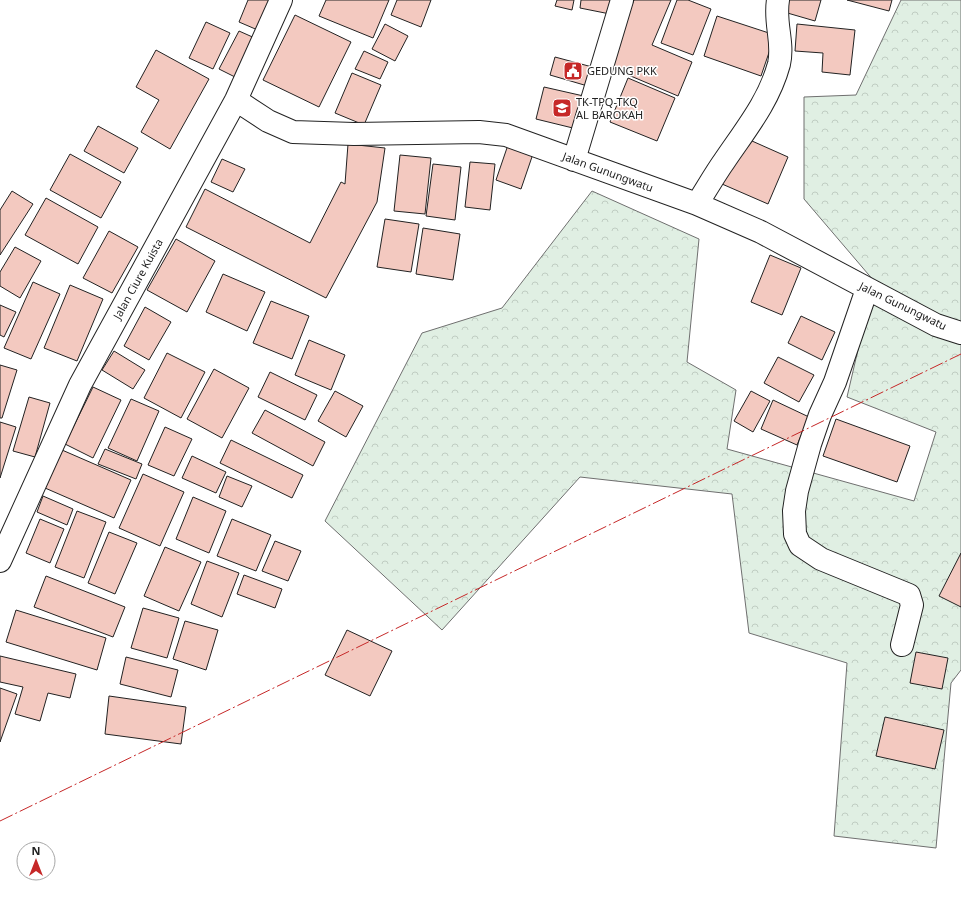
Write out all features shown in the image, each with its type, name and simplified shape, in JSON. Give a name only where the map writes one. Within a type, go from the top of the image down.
[{"type":"street","name":"Jalan Ciure Kuista","points":[[0,561],[80,385],[236,100],[281,0]]},
{"type":"street","points":[[574,160],[622,0]]},
{"type":"street","points":[[697,204],[724,160],[753,122],[771,88],[779,64],[781,48],[776,14],[778,0]]},
{"type":"street","name":"Jalan Gunungwatu","points":[[236,100],[280,128],[293,132],[354,134],[479,132],[506,135],[697,204],[762,232],[936,325],[961,333]]},
{"type":"street","points":[[867,289],[835,382],[820,415],[810,444],[797,491],[794,524],[795,534],[800,545],[807,551],[821,559],[910,595],[912,605],[902,645]]},
{"type":"green space","points":[[901,0],[961,0],[961,670],[951,683],[936,848],[834,836],[847,663],[749,633],[732,494],[580,477],[442,630],[325,521],[422,333],[502,308],[592,191],[699,239],[687,362],[736,390],[727,449],[914,501],[936,432],[847,397],[874,281],[804,199],[804,97],[856,95]]},
{"type":"building","points":[[248,0],[272,0],[260,31],[239,22]]},
{"type":"building","points":[[326,0],[389,0],[373,38],[319,16]]},
{"type":"building","points":[[397,0],[431,0],[421,27],[391,15]]},
{"type":"building","points":[[557,0],[574,0],[572,10],[555,6]]},
{"type":"building","points":[[581,0],[613,0],[610,14],[580,8]]},
{"type":"building","points":[[634,0],[671,0],[652,45],[692,62],[678,96],[607,66]]},
{"type":"building","points":[[677,0],[688,0],[711,9],[693,55],[661,43]]},
{"type":"building","points":[[787,0],[821,0],[815,21],[784,12]]},
{"type":"building","points":[[847,0],[892,0],[889,11]]},
{"type":"building","points":[[295,15],[351,42],[319,107],[263,80]]},
{"type":"building","points":[[717,16],[775,35],[761,76],[704,56]]},
{"type":"building","points":[[206,22],[230,33],[213,69],[189,58]]},
{"type":"building","points":[[385,24],[408,36],[395,61],[372,49]]},
{"type":"building","points":[[797,24],[855,30],[850,75],[822,72],[823,53],[795,51]]},
{"type":"building","points":[[239,31],[257,39],[237,78],[219,69]]},
{"type":"building","points":[[156,50],[209,79],[170,149],[141,132],[159,100],[136,87]]},
{"type":"building","points":[[364,51],[388,62],[380,79],[355,69]]},
{"type":"building","name":"GEDUNG PKK","points":[[555,57],[596,68],[591,87],[550,75]]},
{"type":"building","points":[[352,73],[381,85],[364,125],[335,113]]},
{"type":"building","points":[[628,78],[675,98],[657,141],[610,122]]},
{"type":"building","name":"TK-TPQ-TKQ AL BAROKAH","points":[[544,87],[588,97],[581,130],[536,119]]},
{"type":"building","points":[[98,126],[138,148],[124,173],[84,151]]},
{"type":"building","points":[[743,137],[788,157],[768,204],[722,184]]},
{"type":"building","points":[[510,139],[535,148],[521,189],[496,180]]},
{"type":"building","points":[[348,144],[385,148],[377,202],[326,298],[186,227],[205,189],[310,243],[341,182],[345,184]]},
{"type":"building","points":[[70,154],[121,182],[101,218],[50,190]]},
{"type":"building","points":[[400,155],[431,158],[425,214],[394,211]]},
{"type":"building","points":[[222,159],[245,169],[233,192],[211,182]]},
{"type":"building","points":[[470,162],[495,164],[490,210],[465,207]]},
{"type":"building","points":[[433,164],[461,167],[455,220],[426,216]]},
{"type":"building","points":[[12,191],[33,204],[0,255],[0,210]]},
{"type":"building","points":[[46,198],[98,227],[78,264],[25,235]]},
{"type":"building","points":[[385,219],[419,224],[411,272],[377,267]]},
{"type":"building","points":[[423,228],[460,234],[453,280],[416,274]]},
{"type":"building","points":[[109,231],[138,247],[112,293],[83,278]]},
{"type":"building","points":[[176,239],[215,261],[187,312],[147,290]]},
{"type":"building","points":[[15,247],[41,261],[20,298],[0,286],[0,272]]},
{"type":"building","points":[[770,255],[801,268],[782,315],[751,302]]},
{"type":"building","points":[[223,274],[265,292],[247,331],[206,312]]},
{"type":"building","points":[[33,282],[60,294],[31,359],[4,348]]},
{"type":"building","points":[[70,285],[103,299],[77,361],[44,348]]},
{"type":"building","points":[[271,301],[309,316],[292,359],[253,343]]},
{"type":"building","points":[[0,305],[16,312],[4,337],[0,335]]},
{"type":"building","points":[[145,307],[171,322],[149,360],[124,346]]},
{"type":"building","points":[[801,316],[835,332],[822,360],[788,343]]},
{"type":"building","points":[[309,340],[345,355],[331,390],[295,375]]},
{"type":"building","points":[[114,351],[145,370],[133,389],[102,370]]},
{"type":"building","points":[[167,353],[205,372],[181,418],[144,398]]},
{"type":"building","points":[[778,357],[814,375],[799,402],[764,383]]},
{"type":"building","points":[[0,365],[17,370],[2,418],[0,418]]},
{"type":"building","points":[[214,369],[249,388],[222,438],[187,419]]},
{"type":"building","points":[[270,372],[317,395],[305,420],[258,397]]},
{"type":"building","points":[[93,387],[121,400],[93,458],[65,444]]},
{"type":"building","points":[[335,391],[363,406],[346,437],[318,421]]},
{"type":"building","points":[[751,391],[770,401],[753,432],[734,421]]},
{"type":"building","points":[[29,397],[50,403],[35,457],[13,451]]},
{"type":"building","points":[[131,399],[159,411],[137,461],[108,448]]},
{"type":"building","points":[[773,400],[809,417],[797,445],[761,429]]},
{"type":"building","points":[[265,410],[325,442],[313,466],[252,433]]},
{"type":"building","points":[[836,419],[910,446],[897,482],[823,456]]},
{"type":"building","points":[[0,422],[16,427],[0,478]]},
{"type":"building","points":[[165,427],[192,439],[174,476],[148,465]]},
{"type":"building","points":[[231,440],[303,475],[292,498],[220,463]]},
{"type":"building","points":[[105,449],[142,464],[136,479],[98,464]]},
{"type":"building","points":[[62,450],[131,480],[114,518],[45,488]]},
{"type":"building","points":[[192,456],[226,472],[216,493],[182,478]]},
{"type":"building","points":[[143,474],[184,492],[160,546],[119,528]]},
{"type":"building","points":[[227,476],[252,486],[242,507],[219,497]]},
{"type":"building","points":[[43,496],[73,509],[67,525],[37,512]]},
{"type":"building","points":[[193,497],[226,511],[209,553],[176,539]]},
{"type":"building","points":[[77,511],[106,522],[84,578],[55,567]]},
{"type":"building","points":[[40,519],[64,529],[50,563],[26,553]]},
{"type":"building","points":[[232,519],[271,535],[256,571],[217,556]]},
{"type":"building","points":[[109,532],[137,543],[115,594],[88,583]]},
{"type":"building","points":[[275,541],[301,551],[288,581],[262,571]]},
{"type":"building","points":[[165,547],[201,562],[179,611],[144,596]]},
{"type":"building","points":[[961,553],[961,607],[939,596]]},
{"type":"building","points":[[207,561],[239,573],[222,617],[191,604]]},
{"type":"building","points":[[244,575],[282,589],[275,608],[237,594]]},
{"type":"building","points":[[46,576],[125,607],[113,637],[34,607]]},
{"type":"building","points":[[143,608],[179,618],[167,658],[131,648]]},
{"type":"building","points":[[16,610],[106,638],[97,670],[6,642]]},
{"type":"building","points":[[185,621],[218,630],[206,670],[173,659]]},
{"type":"building","points":[[347,630],[392,651],[370,696],[325,675]]},
{"type":"building","points":[[916,652],[948,658],[942,689],[910,683]]},
{"type":"building","points":[[0,656],[76,674],[70,698],[48,693],[40,721],[15,714],[23,687],[0,682]]},
{"type":"building","points":[[126,657],[178,670],[171,697],[120,684]]},
{"type":"building","points":[[0,688],[17,694],[0,742]]},
{"type":"building","points":[[109,696],[186,707],[181,744],[105,734]]},
{"type":"building","points":[[885,717],[944,730],[935,769],[876,756]]},
{"type":"power","points":[[0,821],[961,354]]},
{"type":"place","name":"GEDUNG PKK","points":[[573,71]]},
{"type":"place","name":"TK-TPQ-TKQ AL BAROKAH","points":[[562,108]]}]
